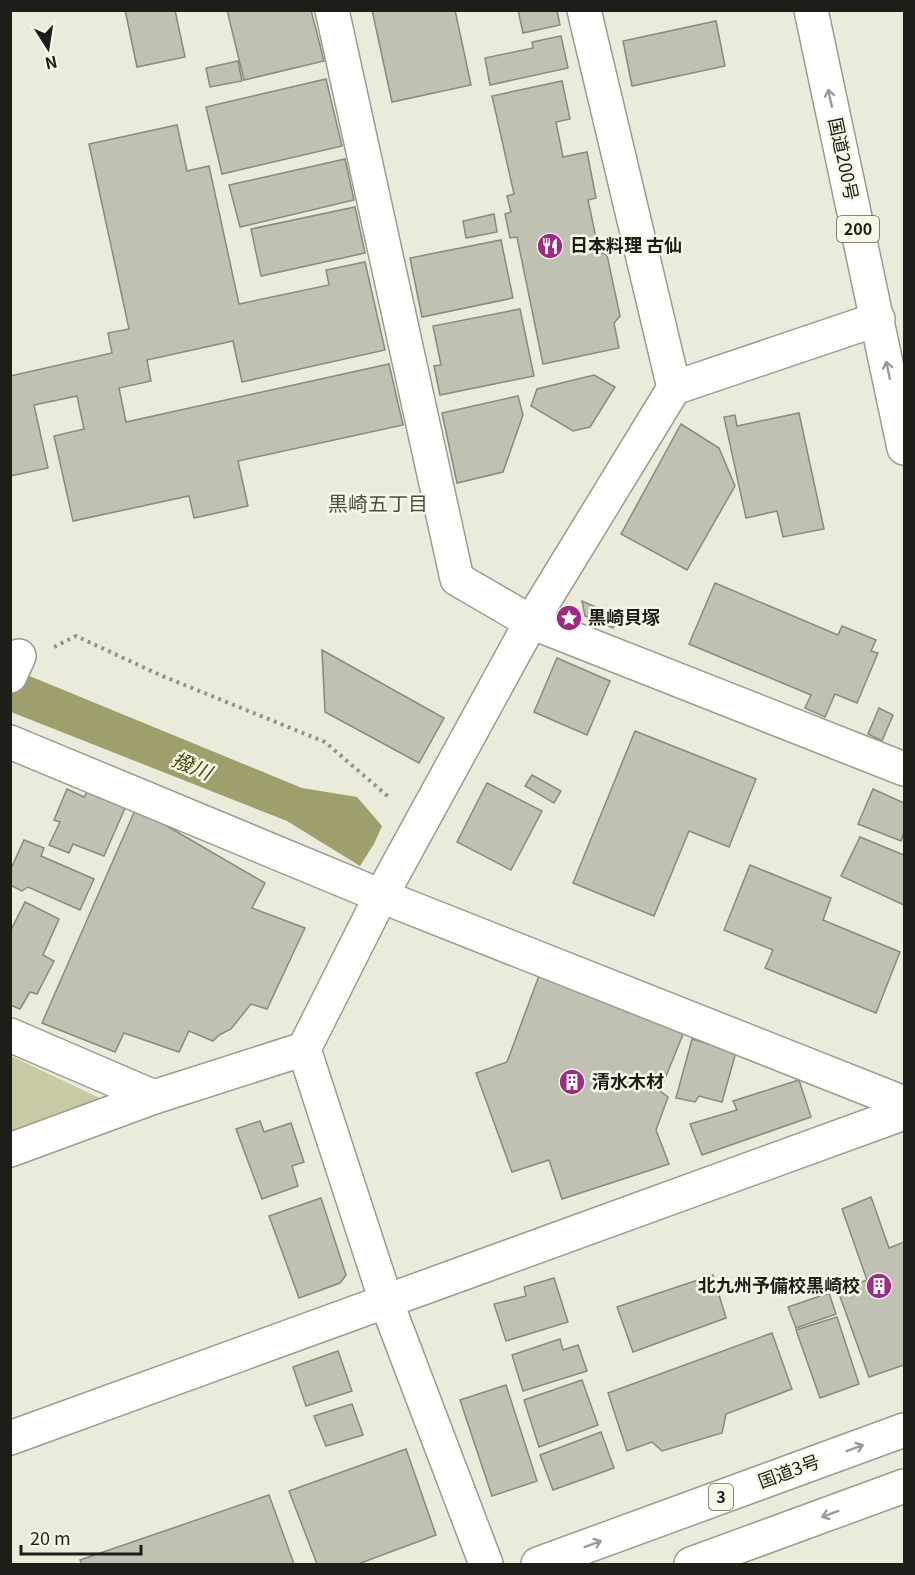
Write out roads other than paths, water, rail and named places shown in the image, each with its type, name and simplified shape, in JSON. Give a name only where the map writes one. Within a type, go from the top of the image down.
[{"type":"main road","points":[[332,10],[457,579],[531,622],[904,769]]},
{"type":"main road","points":[[584,10],[674,388]]},
{"type":"main road","name":"国道200号","points":[[811,10],[904,448]]},
{"type":"main road","points":[[10,1150],[154,1097],[303,1049],[381,896],[531,622],[674,388],[878,319]]},
{"type":"main road","points":[[10,742],[381,896],[904,1103]]},
{"type":"main road","points":[[10,1035],[154,1097]]},
{"type":"main road","points":[[303,1049],[387,1301],[486,1564]]},
{"type":"main road","points":[[10,1438],[904,1113]]},
{"type":"main road","name":"国道3号","points":[[538,1564],[904,1430]]},
{"type":"main road","points":[[691,1564],[904,1486]]},
{"type":"water","name":"撥川","points":[[10,668],[302,788],[357,797],[382,826],[374,844],[360,866],[287,821],[11,712]]},
{"type":"place","name":"日本料理 古仙","points":[[550,246]]},
{"type":"place","name":"黒崎貝塚","points":[[569,618]]},
{"type":"place","name":"清水木材","points":[[572,1082]]},
{"type":"place","name":"北九州予備校黒崎校","points":[[879,1286]]},
{"type":"district","name":"黒崎五丁目","points":[[378,504]]}]
